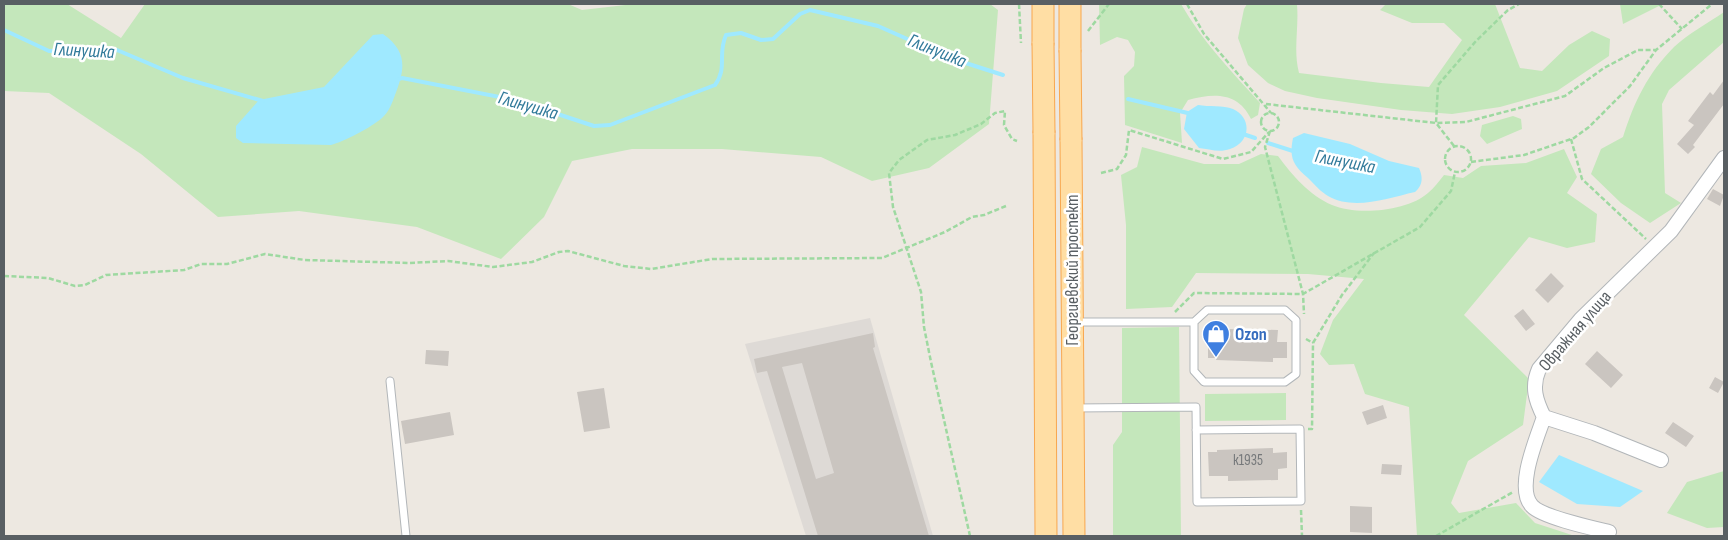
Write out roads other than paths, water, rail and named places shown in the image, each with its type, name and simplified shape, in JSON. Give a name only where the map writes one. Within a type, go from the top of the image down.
[{"type":"main road","name":"Георгиевский проспект","points":[[1043,4],[1046,536]]},
{"type":"main road","name":"Георгиевский проспект","points":[[1070,4],[1074,536]]},
{"type":"street","name":"Овражная улица","points":[[1544,418],[1534,386],[1539,369],[1581,319],[1683,216],[1724,158]]},
{"type":"street","points":[[1609,532],[1536,509],[1528,501],[1525,485],[1544,418],[1594,433],[1661,460]]},
{"type":"lane","points":[[1072,322],[1194,322],[1208,310],[1285,310],[1296,320],[1296,374],[1286,382],[1204,382],[1194,372],[1194,322]]},
{"type":"lane","points":[[390,381],[406,536]]},
{"type":"lane","points":[[1073,408],[1196,407],[1196,430],[1197,502],[1301,501],[1300,429],[1196,430]]},
{"type":"water","points":[[383,34],[397,47],[402,62],[402,69],[390,107],[377,122],[343,141],[331,145],[243,143],[236,138],[236,126],[259,100],[324,87],[373,35]]},
{"type":"water","points":[[1198,105],[1229,108],[1239,113],[1244,118],[1246,124],[1245,136],[1242,141],[1237,146],[1226,150],[1218,151],[1199,148],[1184,129],[1187,112]]},
{"type":"water","points":[[1304,133],[1350,144],[1389,161],[1419,168],[1422,178],[1420,187],[1415,192],[1371,202],[1349,203],[1328,196],[1293,161],[1293,138]]},
{"type":"water","points":[[1559,455],[1643,491],[1620,507],[1577,504],[1539,482]]},
{"type":"waterway","name":"Глинушка","points":[[397,80],[402,78],[515,100],[594,126],[610,125],[715,85],[721,72],[722,49],[726,35],[741,33],[761,40],[773,39],[800,14],[810,10],[878,26],[950,58],[1003,75]]},
{"type":"waterway","name":"Глинушка","points":[[4,30],[49,51],[117,50],[183,78],[263,101]]},
{"type":"waterway","name":"Глинушка","points":[[1128,99],[1192,114]]},
{"type":"waterway","name":"Глинушка","points":[[1243,134],[1255,138]]},
{"type":"waterway","name":"Глинушка","points":[[1268,143],[1296,152]]},
{"type":"place","name":"Ozon","points":[[1216,358]]}]
